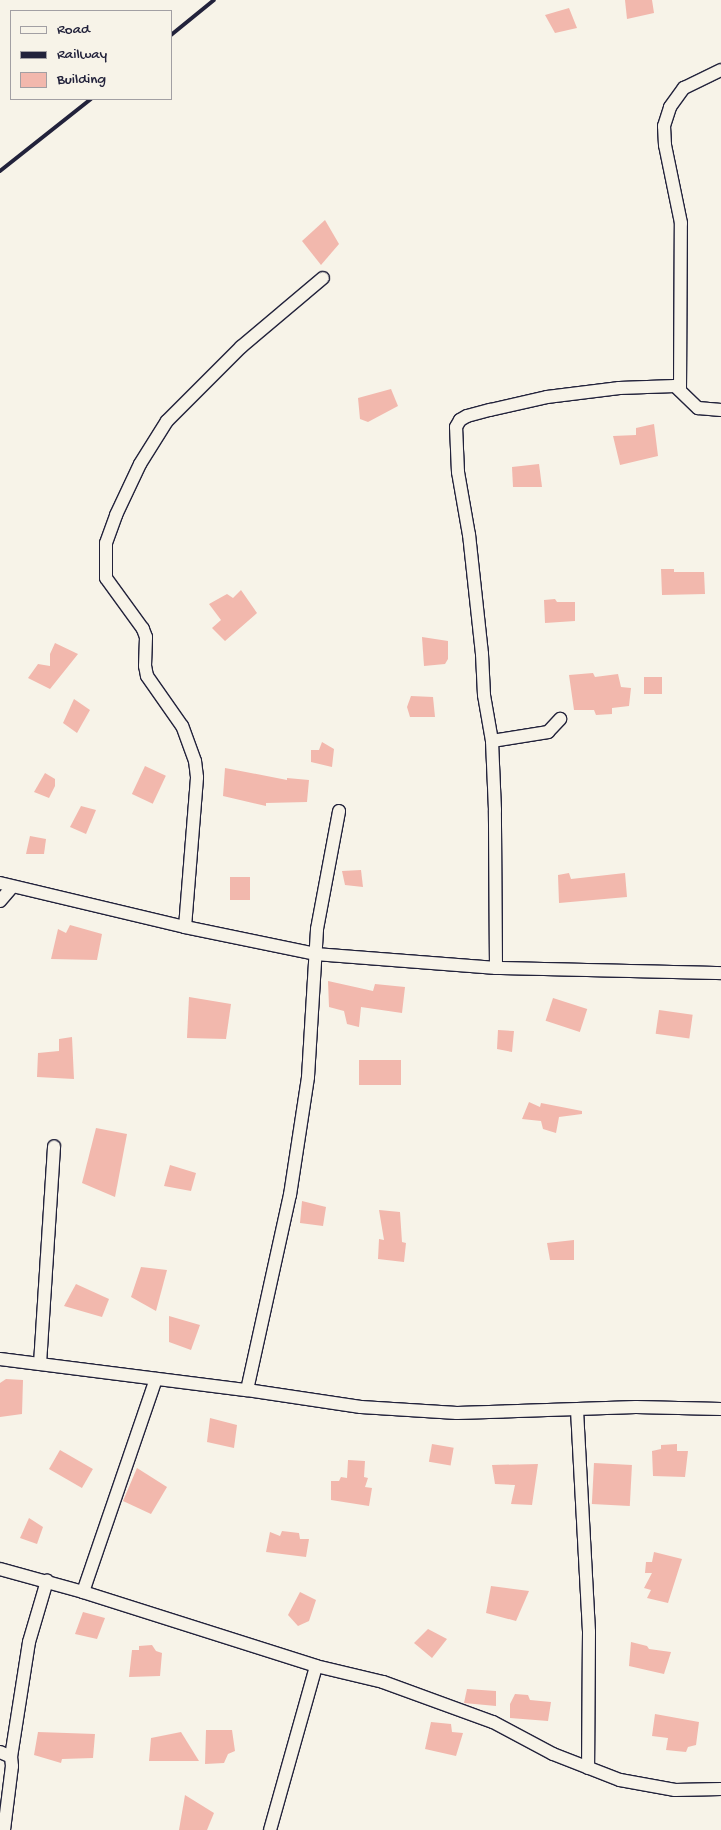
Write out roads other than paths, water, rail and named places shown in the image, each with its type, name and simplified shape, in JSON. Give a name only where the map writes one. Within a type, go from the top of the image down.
[{"type":"street","points":[[680,390],[681,223],[664,145],[664,126],[670,107],[684,88],[721,70]]},
{"type":"street","points":[[185,927],[197,777],[195,761],[182,726],[147,676],[144,666],[146,637],[143,629],[106,578],[106,543],[116,515],[140,464],[167,421],[241,347],[323,278]]},
{"type":"street","points":[[496,968],[496,810],[492,741],[484,695],[482,654],[469,535],[458,472],[456,427],[460,420],[467,416],[547,397],[628,387],[675,386],[698,408],[721,410]]},
{"type":"street","points":[[492,741],[548,732],[560,719]]},
{"type":"street","points":[[247,1390],[290,1195],[308,1077],[315,954],[322,892],[339,811]]},
{"type":"street","points":[[0,901],[6,885],[185,927],[315,954],[496,968],[721,973]]},
{"type":"street","points":[[40,1364],[54,1146]]},
{"type":"street","points":[[0,1359],[247,1390],[361,1407],[457,1414],[636,1407],[721,1409]]},
{"type":"street","points":[[83,1592],[156,1379]]},
{"type":"street","points":[[577,1410],[589,1632],[588,1768]]},
{"type":"street","points":[[0,1569],[83,1592],[316,1666],[383,1682],[442,1702],[493,1722],[554,1754],[620,1780],[675,1790],[721,1789]]},
{"type":"street","points":[[4,1830],[12,1766],[6,1755],[29,1642],[47,1581]]},
{"type":"street","points":[[270,1830],[316,1666]]},
{"type":"railway","points":[[172,34],[214,0]]},
{"type":"railway","points":[[0,171],[90,100]]}]
